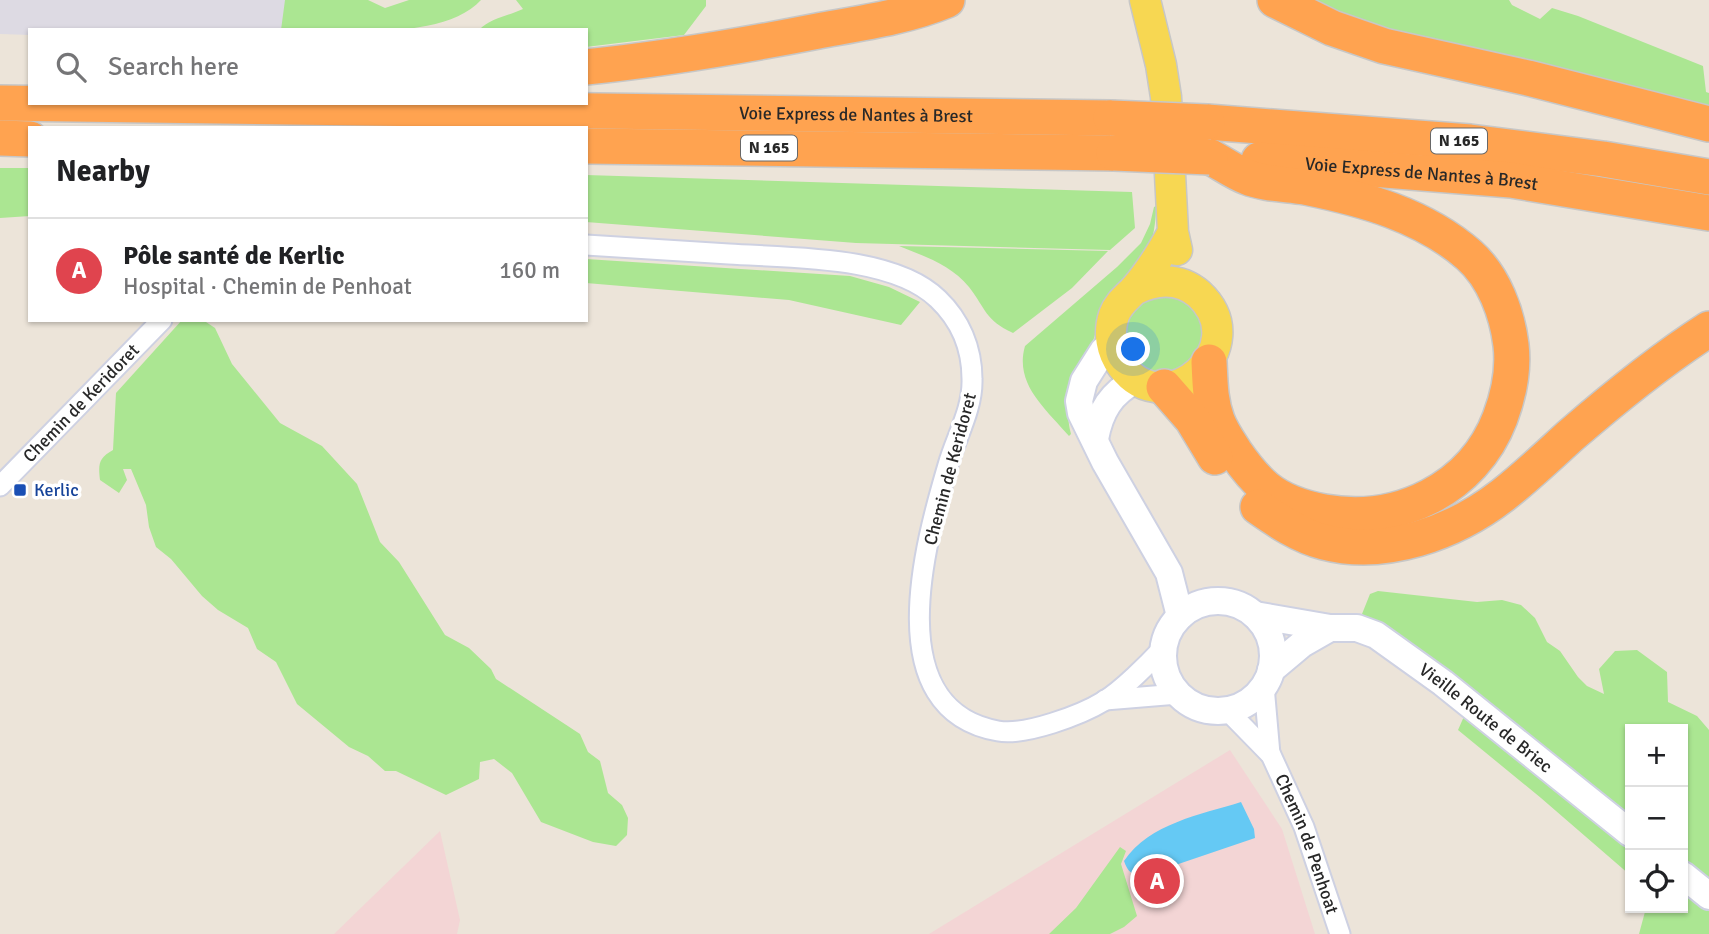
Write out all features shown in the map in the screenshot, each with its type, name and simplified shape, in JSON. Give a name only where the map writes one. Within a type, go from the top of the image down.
[{"type":"highway","points":[[588,67],[695,53],[802,34],[898,16],[947,0]]},
{"type":"highway","points":[[1275,0],[1332,28],[1384,46],[1709,124]]},
{"type":"highway","name":"Voie Express de Nantes à Brest","points":[[0,103],[28,103]]},
{"type":"highway","name":"Voie Express de Nantes à Brest","points":[[135,105],[1111,118],[1207,122],[1469,142],[1603,159],[1709,177]]},
{"type":"highway","points":[[0,138],[28,139]]},
{"type":"highway","name":"Voie Express de Nantes à Brest","points":[[588,146],[1114,153],[1210,157],[1511,180],[1709,213]]},
{"type":"highway","points":[[1209,362],[1210,386],[1217,421],[1222,433],[1251,474],[1266,488],[1301,508],[1357,514],[1388,512],[1415,505],[1446,488],[1464,473],[1482,453],[1495,431],[1509,390],[1512,357],[1509,334],[1496,291],[1472,258],[1451,241],[1415,220],[1385,207],[1345,195],[1248,178],[1210,157]]},
{"type":"highway","points":[[1150,384],[1192,419],[1228,477],[1251,502],[1273,518],[1305,535],[1324,542],[1373,547],[1421,538],[1474,515],[1502,496],[1655,365],[1709,329]]},
{"type":"main road","points":[[1127,0],[1134,15],[1155,39]]},
{"type":"main road","points":[[1145,0],[1166,97],[1173,232],[1177,253],[1193,289]]},
{"type":"main road","points":[[1134,290],[1163,280],[1193,289],[1206,301],[1214,316],[1217,333],[1214,350],[1209,362],[1188,381],[1150,384],[1117,359],[1111,343],[1115,312],[1134,290],[1173,232]]},
{"type":"street","name":"Chemin de Keridoret","points":[[588,245],[846,263],[894,273],[937,298],[964,335],[971,359],[973,381],[967,413],[945,475],[924,570],[919,621],[921,652],[932,685],[951,708],[974,724],[1001,732],[1047,724],[1105,700],[1178,694]]},
{"type":"street","name":"Chemin de Keridoret","points":[[0,486],[160,322]]},
{"type":"street","points":[[1111,343],[1093,365],[1080,393],[1081,413],[1105,462],[1169,573],[1180,616]]},
{"type":"street","points":[[1095,439],[1104,407],[1124,386],[1150,384]]},
{"type":"street","points":[[1169,573],[1218,601]]},
{"type":"street","points":[[1267,678],[1273,656],[1271,641],[1265,627],[1255,615],[1231,603],[1218,601],[1204,603],[1180,616],[1172,625],[1163,648],[1166,673],[1178,694],[1192,705],[1209,710],[1227,710],[1247,702],[1302,644],[1331,628]]},
{"type":"street","name":"Vieille Route de Briec","points":[[1255,615],[1331,628],[1357,628],[1376,635],[1443,683],[1625,829]]},
{"type":"street","name":"Chemin de Keridoret","points":[[1105,700],[1163,648]]},
{"type":"street","name":"Chemin de Penhoat","points":[[1267,678],[1271,755]]},
{"type":"street","name":"Chemin de Penhoat","points":[[1227,710],[1271,755],[1304,827],[1340,934]]},
{"type":"street","points":[[1688,879],[1709,896]]},
{"type":"shaded area","points":[[0,0],[294,0],[293,28],[28,28],[28,35],[0,34]]},
{"type":"shaded area","points":[[1230,750],[1282,829],[1315,934],[929,934]]},
{"type":"shaded area","points":[[440,831],[460,920],[457,934],[334,934]]},
{"type":"green space","points":[[285,0],[368,0],[385,8],[409,0],[481,0],[464,13],[415,28],[281,28]]},
{"type":"green space","points":[[516,0],[706,0],[706,6],[684,35],[588,47],[588,28],[481,28],[523,9]]},
{"type":"green space","points":[[1312,0],[1509,0],[1512,5],[1540,19],[1552,8],[1703,66],[1706,92],[1709,93],[1709,109],[1369,28]]},
{"type":"green space","points":[[0,168],[28,168],[28,216],[0,218]]},
{"type":"green space","points":[[588,175],[1132,192],[1135,228],[1110,250],[856,243],[588,222]]},
{"type":"green space","points":[[1156,206],[1149,251],[1135,272],[1110,294],[1074,384],[1068,406],[1069,436],[1042,406],[1028,384],[1023,360],[1025,346],[1141,243]]},
{"type":"green space","points":[[899,246],[1108,251],[1072,288],[1013,333],[991,319],[962,279],[937,262]]},
{"type":"green space","points":[[588,259],[850,276],[889,287],[920,302],[901,325],[789,300],[588,283]]},
{"type":"green space","points":[[1164,295],[1179,298],[1191,307],[1200,319],[1203,334],[1200,349],[1191,361],[1179,370],[1164,373],[1149,370],[1137,361],[1128,349],[1125,334],[1128,319],[1137,307],[1149,298]]},
{"type":"green space","points":[[180,322],[206,322],[215,328],[232,364],[280,423],[322,446],[357,484],[380,542],[399,562],[445,635],[469,648],[491,669],[496,679],[580,734],[588,752],[600,761],[608,793],[622,805],[628,818],[627,835],[616,846],[593,842],[541,822],[512,773],[494,759],[480,762],[479,779],[446,795],[396,771],[385,771],[368,756],[349,747],[297,704],[276,662],[257,649],[248,628],[218,610],[202,596],[171,559],[156,547],[149,527],[146,505],[131,469],[123,469],[127,480],[119,493],[100,480],[100,462],[113,450],[116,393]]},
{"type":"green space","points":[[1378,591],[1477,602],[1502,600],[1521,605],[1535,618],[1547,642],[1560,651],[1578,677],[1587,686],[1604,694],[1599,669],[1615,651],[1637,650],[1667,672],[1668,702],[1697,716],[1709,730],[1709,934],[1639,934],[1645,913],[1688,913],[1688,724],[1625,724],[1625,871],[1458,730],[1473,696],[1362,614],[1370,594]]},
{"type":"green space","points":[[1120,847],[1126,851],[1121,864],[1137,916],[1110,934],[1049,934],[1076,908]]},
{"type":"water","points":[[1241,802],[1254,829],[1255,838],[1149,874],[1133,874],[1128,870],[1124,861],[1147,838],[1177,822]]},
{"type":"place","name":"Kerlic","points":[[20,490]]},
{"type":"place","name":"Pôle santé de Kerlic","points":[[1157,881]]}]
